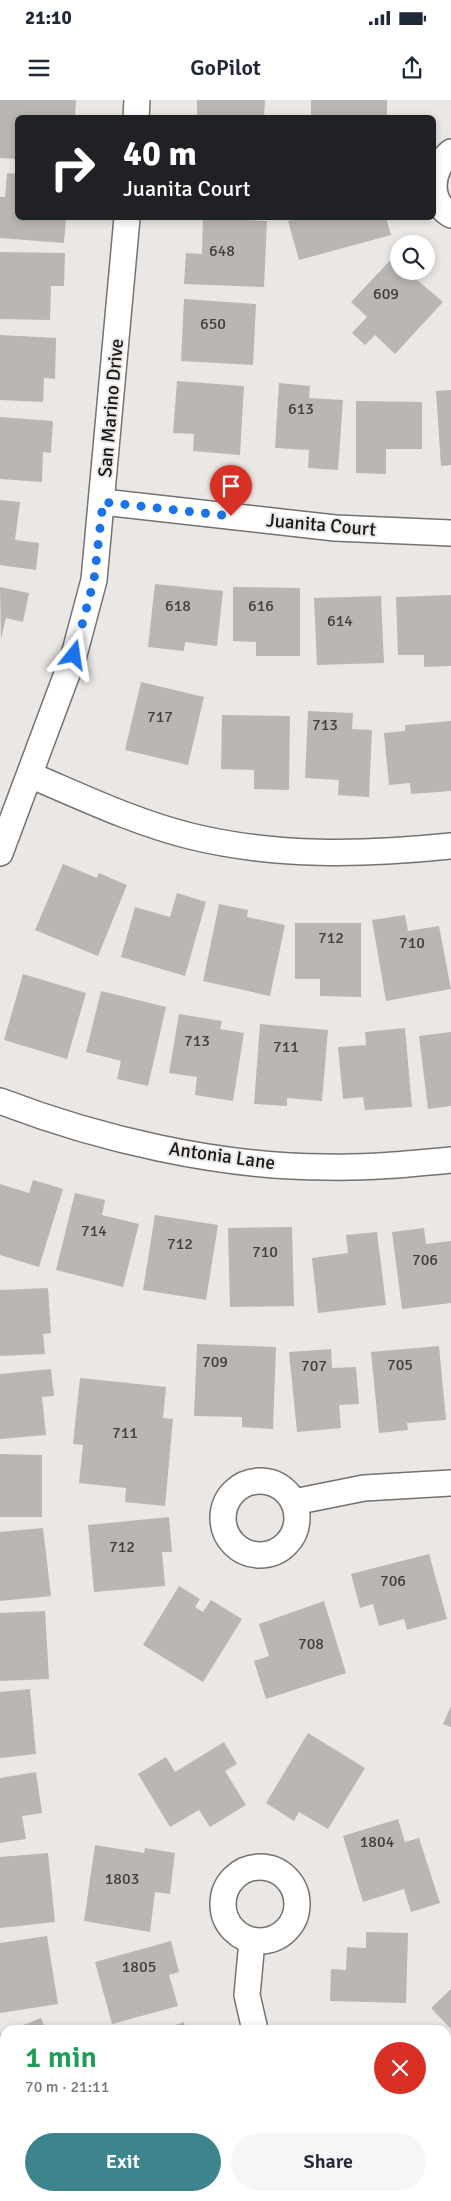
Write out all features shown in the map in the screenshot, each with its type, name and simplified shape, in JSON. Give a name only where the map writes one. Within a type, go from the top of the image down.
[{"type":"street","points":[[136,115],[137,100]]},
{"type":"street","points":[[436,169],[451,152]]},
{"type":"street","points":[[436,195],[439,204],[451,215]]},
{"type":"street","name":"San Marino Drive","points":[[0,853],[74,655],[92,589],[103,502],[127,220]]},
{"type":"street","name":"Juanita Court","points":[[103,502],[335,528],[451,533]]},
{"type":"street","points":[[30,775],[116,812],[189,836],[230,843],[296,852],[361,853],[451,846]]},
{"type":"street","name":"Antonia Lane","points":[[0,1101],[104,1136],[247,1162],[325,1168],[397,1165],[451,1160]]},
{"type":"street","points":[[294,1502],[364,1488],[451,1483]]},
{"type":"street","points":[[252,1941],[247,1995],[254,2025]]},
{"type":"building","points":[[0,100],[76,100],[75,115],[15,115],[15,159],[0,158]]},
{"type":"building","points":[[197,100],[265,100],[264,115],[197,115]]},
{"type":"building","points":[[311,100],[387,100],[387,115],[311,115]]},
{"type":"building","points":[[7,173],[15,174],[15,220],[66,220],[64,243],[0,238],[0,197],[5,197]]},
{"type":"building","points":[[203,220],[267,221],[264,287],[184,284],[186,253],[202,254]]},
{"type":"building","points":[[387,220],[391,235],[299,260],[288,221]]},
{"type":"building","points":[[0,252],[65,253],[64,286],[51,286],[50,320],[0,319]]},
{"type":"building","points":[[390,261],[390,280],[417,280],[443,302],[395,354],[375,335],[365,345],[352,333],[367,317],[351,302]]},
{"type":"building","points":[[184,299],[256,304],[253,365],[181,361]]},
{"type":"building","points":[[0,335],[56,338],[55,379],[44,378],[43,402],[0,400]]},
{"type":"building","points":[[177,381],[244,386],[240,455],[193,451],[194,434],[173,433]]},
{"type":"building","points":[[279,383],[310,386],[309,398],[343,400],[338,470],[308,468],[309,450],[275,448]]},
{"type":"building","points":[[451,390],[451,465],[441,466],[436,391]]},
{"type":"building","points":[[356,401],[422,402],[422,449],[386,449],[386,474],[356,473]]},
{"type":"building","points":[[0,417],[53,421],[51,453],[43,452],[42,482],[0,479]]},
{"type":"building","points":[[0,500],[20,502],[15,540],[39,543],[36,570],[0,565]]},
{"type":"building","points":[[155,584],[223,591],[217,646],[185,642],[184,651],[148,647]]},
{"type":"building","points":[[0,587],[29,593],[23,622],[6,618],[1,639]]},
{"type":"building","points":[[233,587],[300,588],[300,656],[256,656],[256,642],[233,641]]},
{"type":"building","points":[[451,595],[451,666],[424,667],[424,655],[398,655],[396,597]]},
{"type":"building","points":[[381,596],[384,663],[317,665],[314,598]]},
{"type":"building","points":[[141,682],[204,697],[188,765],[125,750]]},
{"type":"building","points":[[308,711],[353,713],[352,729],[372,730],[369,797],[338,795],[339,780],[305,778]]},
{"type":"building","points":[[222,715],[290,716],[289,790],[254,789],[254,770],[221,769]]},
{"type":"building","points":[[451,721],[451,791],[411,794],[410,783],[389,785],[384,733],[405,731],[405,725]]},
{"type":"building","points":[[63,864],[97,878],[99,873],[127,885],[98,956],[35,930]]},
{"type":"building","points":[[177,893],[206,902],[185,976],[121,957],[135,907],[170,917]]},
{"type":"building","points":[[219,904],[248,910],[247,917],[285,925],[270,996],[203,981]]},
{"type":"building","points":[[405,915],[408,931],[439,926],[451,989],[386,1001],[372,920]]},
{"type":"building","points":[[295,923],[361,923],[361,997],[320,996],[320,979],[295,979]]},
{"type":"building","points":[[23,974],[86,993],[67,1059],[4,1040]]},
{"type":"building","points":[[101,991],[166,1007],[148,1086],[117,1079],[121,1061],[86,1052]]},
{"type":"building","points":[[179,1014],[222,1021],[220,1029],[244,1033],[233,1101],[195,1095],[197,1077],[169,1073]]},
{"type":"building","points":[[260,1024],[328,1030],[322,1101],[287,1098],[287,1106],[254,1104]]},
{"type":"building","points":[[405,1028],[412,1107],[365,1110],[363,1097],[343,1099],[338,1047],[366,1045],[365,1032]]},
{"type":"building","points":[[451,1032],[451,1106],[428,1109],[419,1036]]},
{"type":"building","points":[[33,1180],[63,1189],[39,1267],[0,1255],[0,1184],[29,1193]]},
{"type":"building","points":[[75,1193],[105,1200],[102,1215],[139,1224],[123,1287],[56,1270]]},
{"type":"building","points":[[155,1215],[218,1225],[206,1300],[143,1290]]},
{"type":"building","points":[[292,1227],[294,1306],[230,1307],[228,1228]]},
{"type":"building","points":[[424,1228],[426,1244],[451,1241],[451,1303],[402,1309],[392,1232]]},
{"type":"building","points":[[377,1232],[386,1305],[318,1313],[312,1258],[348,1253],[346,1235]]},
{"type":"building","points":[[48,1288],[51,1333],[43,1334],[45,1354],[0,1356],[0,1290]]},
{"type":"building","points":[[197,1344],[276,1347],[273,1429],[242,1427],[242,1417],[194,1416]]},
{"type":"building","points":[[439,1346],[446,1420],[407,1423],[408,1430],[379,1433],[371,1352]]},
{"type":"building","points":[[331,1349],[332,1368],[356,1367],[359,1404],[339,1405],[341,1428],[297,1432],[289,1352]]},
{"type":"building","points":[[51,1369],[54,1396],[42,1397],[46,1435],[0,1439],[0,1374]]},
{"type":"building","points":[[80,1378],[166,1387],[163,1418],[173,1419],[165,1506],[125,1502],[126,1488],[79,1483],[83,1445],[73,1444]]},
{"type":"building","points":[[0,1454],[42,1455],[42,1517],[0,1517]]},
{"type":"building","points":[[169,1517],[172,1552],[162,1552],[165,1586],[94,1592],[88,1525]]},
{"type":"building","points":[[43,1528],[51,1596],[0,1601],[0,1532]]},
{"type":"building","points":[[429,1554],[447,1619],[407,1630],[404,1619],[379,1626],[373,1604],[360,1608],[351,1574]]},
{"type":"building","points":[[179,1586],[200,1599],[195,1607],[203,1612],[211,1600],[242,1619],[203,1682],[143,1645]]},
{"type":"building","points":[[324,1601],[346,1673],[266,1699],[254,1661],[269,1656],[259,1624]]},
{"type":"building","points":[[45,1611],[49,1679],[0,1681],[0,1613]]},
{"type":"building","points":[[30,1689],[36,1754],[0,1758],[0,1692]]},
{"type":"building","points":[[451,1706],[451,1727],[443,1724]]},
{"type":"building","points":[[308,1733],[365,1768],[328,1829],[299,1812],[294,1821],[266,1803]]},
{"type":"building","points":[[224,1742],[237,1764],[225,1771],[246,1805],[210,1827],[199,1810],[170,1827],[138,1774],[166,1757],[175,1772]]},
{"type":"building","points":[[36,1772],[42,1813],[22,1816],[26,1839],[0,1843],[0,1778]]},
{"type":"building","points":[[398,1819],[405,1842],[419,1838],[440,1903],[411,1912],[404,1889],[363,1902],[343,1836]]},
{"type":"building","points":[[95,1845],[144,1853],[145,1848],[175,1853],[170,1894],[155,1892],[150,1932],[84,1921]]},
{"type":"building","points":[[48,1853],[55,1922],[0,1928],[0,1857]]},
{"type":"building","points":[[366,1932],[408,1933],[406,2003],[330,2001],[331,1969],[346,1970],[347,1947],[366,1948]]},
{"type":"building","points":[[47,1936],[58,2004],[0,2013],[0,1943]]},
{"type":"building","points":[[171,1941],[179,1972],[169,1975],[178,2006],[112,2024],[95,1962]]},
{"type":"building","points":[[451,1989],[451,2025],[447,2025],[431,2008]]},
{"type":"building","points":[[41,2018],[44,2025],[24,2025]]},
{"type":"route","points":[[74,655],[94,580],[103,502],[231,516]]}]
